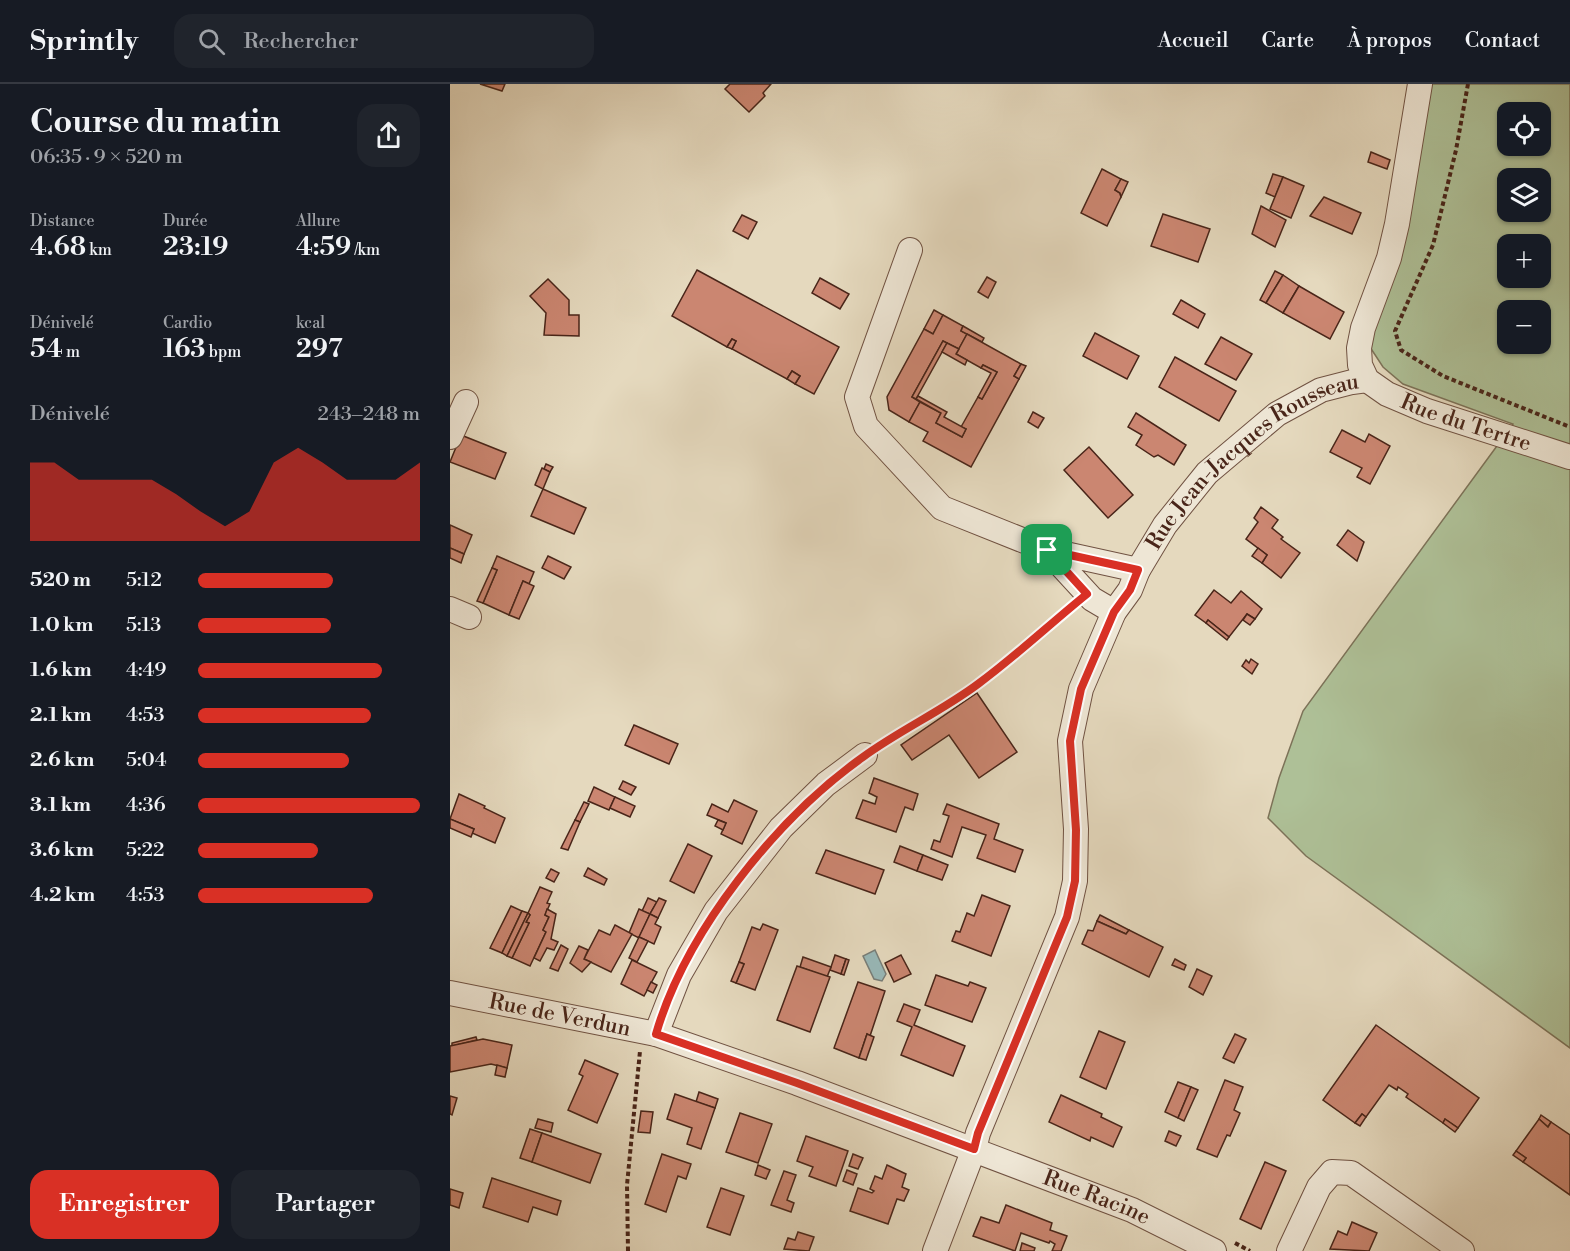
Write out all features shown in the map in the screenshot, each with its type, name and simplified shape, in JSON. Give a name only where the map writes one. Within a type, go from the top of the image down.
[{"type":"street","name":"Rue Jean-Jacques Rousseau","points":[[935,1251],[978,1133],[1067,917],[1075,881],[1076,830],[1070,741],[1081,689],[1114,612],[1130,590],[1138,570],[1165,525],[1207,473],[1277,414],[1321,390],[1367,380],[1360,365],[1359,348],[1363,328],[1389,258],[1397,224],[1420,84]]},
{"type":"street","points":[[910,250],[857,397],[866,426],[942,508],[1047,550],[1138,570]]},
{"type":"street","name":"Rue du Tertre","points":[[1367,380],[1387,394],[1427,411],[1570,457]]},
{"type":"street","points":[[450,437],[466,402]]},
{"type":"street","points":[[1047,550],[1092,599],[1114,612]]},
{"type":"street","points":[[650,1032],[679,975],[716,911],[781,828],[826,784],[865,755]]},
{"type":"street","name":"Rue de Verdun","points":[[450,993],[650,1032],[797,1083],[974,1149]]},
{"type":"street","name":"Rue Racine","points":[[974,1149],[1132,1210],[1214,1251]]},
{"type":"street","points":[[1289,1251],[1319,1187],[1332,1172],[1351,1173],[1462,1251]]},
{"type":"path","points":[[1468,84],[1456,150],[1433,245],[1395,331],[1401,350],[1443,376],[1570,427]]},
{"type":"path","points":[[865,755],[978,684],[1087,594]]},
{"type":"path","points":[[628,1251],[627,1185],[650,1032]]},
{"type":"green space","points":[[1429,84],[1570,84],[1570,1048],[1306,856],[1268,818],[1279,778],[1303,711],[1513,424],[1403,384],[1383,367],[1366,341]]},
{"type":"water","points":[[875,950],[886,974],[882,981],[874,979],[863,956]]},
{"type":"building","points":[[480,84],[505,84],[502,91]]},
{"type":"building","points":[[730,84],[771,84],[763,93],[765,96],[749,112],[725,89]]},
{"type":"building","points":[[1371,152],[1390,160],[1387,169],[1368,162]]},
{"type":"building","points":[[1102,169],[1121,179],[1115,190],[1120,193],[1121,197],[1107,226],[1081,213]]},
{"type":"building","points":[[1273,174],[1283,177],[1275,197],[1266,193]]},
{"type":"building","points":[[1283,177],[1304,186],[1291,218],[1270,209]]},
{"type":"building","points":[[1121,179],[1128,182],[1121,197],[1120,193],[1115,190]]},
{"type":"building","points":[[1324,197],[1361,213],[1352,234],[1310,216]]},
{"type":"building","points":[[1261,206],[1286,220],[1275,247],[1252,234]]},
{"type":"building","points":[[1163,214],[1210,229],[1198,262],[1151,246]]},
{"type":"building","points":[[742,215],[757,222],[748,239],[733,231]]},
{"type":"building","points":[[697,270],[839,347],[814,394],[795,384],[800,376],[792,371],[787,379],[732,349],[736,341],[732,339],[727,347],[672,316]]},
{"type":"building","points":[[1275,271],[1283,275],[1266,303],[1260,300]]},
{"type":"building","points":[[1283,275],[1299,286],[1283,313],[1266,303]]},
{"type":"building","points":[[987,277],[996,282],[988,298],[978,292]]},
{"type":"building","points":[[820,278],[849,294],[840,309],[812,293]]},
{"type":"building","points":[[548,279],[569,300],[569,315],[579,315],[579,336],[544,335],[546,313],[530,296]]},
{"type":"building","points":[[1299,286],[1344,312],[1330,339],[1283,313]]},
{"type":"building","points":[[1181,300],[1205,314],[1198,328],[1173,314]]},
{"type":"building","points":[[934,310],[943,315],[933,334],[924,329]]},
{"type":"building","points":[[943,315],[963,326],[961,331],[967,334],[959,349],[943,341],[912,397],[920,402],[909,422],[889,410],[887,397],[924,329],[933,334]]},
{"type":"building","points":[[963,326],[984,338],[982,342],[961,331]]},
{"type":"building","points":[[1095,333],[1139,356],[1127,379],[1083,356]]},
{"type":"building","points":[[967,334],[1021,364],[1014,376],[1019,379],[971,467],[923,441],[928,432],[909,422],[920,402],[941,413],[936,423],[962,437],[966,429],[961,427],[978,397],[982,399],[997,372],[983,365],[981,368],[956,354]]},
{"type":"building","points":[[1221,337],[1252,354],[1236,380],[1205,364]]},
{"type":"building","points":[[732,339],[736,341],[732,349],[727,347]]},
{"type":"building","points":[[943,341],[947,343],[916,399],[912,397]]},
{"type":"building","points":[[947,343],[959,349],[956,354],[967,360],[965,365],[942,352]]},
{"type":"building","points":[[1175,357],[1236,391],[1219,421],[1159,387]]},
{"type":"building","points":[[1021,364],[1026,366],[1019,379],[1014,376]]},
{"type":"building","points":[[983,365],[997,372],[982,399],[978,397],[991,373],[981,368]]},
{"type":"building","points":[[792,371],[800,376],[795,384],[787,379]]},
{"type":"building","points":[[918,396],[947,412],[944,417],[966,429],[962,437],[936,423],[941,413],[916,399]]},
{"type":"building","points":[[1033,412],[1044,418],[1038,428],[1028,422]]},
{"type":"building","points":[[1136,413],[1186,445],[1174,465],[1158,455],[1154,457],[1136,445],[1142,435],[1128,427]]},
{"type":"building","points":[[1342,430],[1365,442],[1369,434],[1390,446],[1370,484],[1357,477],[1362,468],[1330,452]]},
{"type":"building","points":[[461,435],[506,453],[495,479],[450,462]]},
{"type":"building","points":[[1089,447],[1133,495],[1108,518],[1064,470]]},
{"type":"building","points":[[546,464],[553,467],[550,472],[544,469]]},
{"type":"building","points":[[542,468],[550,472],[543,489],[535,485]]},
{"type":"building","points":[[543,489],[586,508],[574,534],[531,516]]},
{"type":"building","points":[[1261,507],[1278,520],[1272,528],[1283,537],[1281,539],[1300,553],[1281,578],[1262,563],[1267,555],[1246,539],[1258,522],[1254,518]]},
{"type":"building","points":[[450,525],[472,535],[464,554],[450,548]]},
{"type":"building","points":[[1348,530],[1364,542],[1357,561],[1337,545]]},
{"type":"building","points":[[450,548],[464,554],[461,563],[450,558]]},
{"type":"building","points":[[1258,548],[1267,555],[1262,563],[1252,556]]},
{"type":"building","points":[[497,556],[534,572],[529,584],[523,581],[509,615],[483,603],[497,570],[492,568]]},
{"type":"building","points":[[548,556],[571,567],[564,579],[542,568]]},
{"type":"building","points":[[492,568],[497,570],[483,603],[477,601]]},
{"type":"building","points":[[523,581],[534,586],[519,619],[509,615]]},
{"type":"building","points":[[1214,590],[1231,603],[1241,591],[1262,609],[1255,619],[1247,614],[1229,637],[1208,620],[1206,623],[1195,615]]},
{"type":"building","points":[[1247,614],[1255,619],[1250,625],[1243,620]]},
{"type":"building","points":[[1208,620],[1229,637],[1227,640],[1206,623]]},
{"type":"building","points":[[1251,659],[1258,664],[1252,674],[1242,666],[1246,660],[1249,663]]},
{"type":"building","points":[[977,693],[1017,752],[979,778],[949,735],[912,760],[901,745]]},
{"type":"building","points":[[634,725],[678,744],[669,764],[625,745]]},
{"type":"building","points":[[874,778],[918,794],[913,810],[905,807],[896,832],[856,818],[863,800],[875,804],[877,797],[869,793]]},
{"type":"building","points":[[623,781],[636,787],[631,795],[619,789]]},
{"type":"building","points":[[594,787],[615,797],[609,810],[588,801]]},
{"type":"building","points":[[459,794],[505,818],[495,843],[472,833],[474,829],[450,819]]},
{"type":"building","points":[[615,797],[635,806],[630,817],[610,808]]},
{"type":"building","points":[[734,800],[757,811],[742,844],[721,834],[726,823],[707,815],[712,804],[728,812]]},
{"type":"building","points":[[584,802],[589,804],[580,822],[575,820]]},
{"type":"building","points":[[947,804],[999,824],[994,839],[1023,850],[1015,872],[977,858],[986,835],[962,827],[952,857],[931,849],[934,840],[940,842],[949,816],[943,814]]},
{"type":"building","points":[[450,819],[474,829],[471,837],[450,828]]},
{"type":"building","points":[[575,820],[580,822],[568,850],[561,848]]},
{"type":"building","points":[[718,820],[726,823],[723,830],[715,826]]},
{"type":"building","points":[[688,844],[712,856],[694,893],[670,881]]},
{"type":"building","points":[[900,846],[923,855],[917,871],[894,862]]},
{"type":"building","points":[[826,850],[884,870],[875,894],[816,873]]},
{"type":"building","points":[[923,855],[948,865],[942,880],[917,871]]},
{"type":"building","points":[[588,868],[607,879],[604,885],[584,876]]},
{"type":"building","points":[[551,869],[559,873],[554,882],[546,878]]},
{"type":"building","points":[[540,887],[552,892],[545,915],[549,917],[543,930],[546,932],[530,966],[512,958],[529,923],[526,922],[530,915],[528,913]]},
{"type":"building","points":[[982,895],[1010,906],[991,956],[952,941],[956,931],[960,932],[967,913],[974,916]]},
{"type":"building","points":[[648,898],[657,902],[650,914],[642,911]]},
{"type":"building","points":[[659,898],[666,901],[658,918],[650,914]]},
{"type":"building","points":[[511,906],[522,911],[502,953],[490,948]]},
{"type":"building","points":[[547,909],[556,914],[551,939],[558,942],[554,950],[547,948],[540,961],[534,958],[546,932],[543,930],[549,917],[545,915]]},
{"type":"building","points":[[639,909],[650,914],[639,938],[629,933]]},
{"type":"building","points":[[522,911],[528,913],[507,956],[502,953]]},
{"type":"building","points":[[528,913],[530,915],[526,922],[529,923],[512,958],[507,956]]},
{"type":"building","points":[[650,914],[658,918],[655,924],[661,927],[654,944],[639,937]]},
{"type":"building","points":[[1100,915],[1129,930],[1126,934],[1097,921]]},
{"type":"building","points":[[1097,921],[1126,934],[1129,930],[1163,947],[1149,977],[1082,944],[1088,930],[1093,931]]},
{"type":"building","points":[[763,924],[778,930],[755,990],[736,983],[744,964],[739,962],[752,927],[760,930]]},
{"type":"building","points":[[615,925],[632,934],[611,972],[584,959],[599,930],[610,935]]},
{"type":"building","points":[[639,937],[648,941],[637,962],[629,958]]},
{"type":"building","points":[[561,945],[568,949],[558,971],[550,968]]},
{"type":"building","points":[[579,946],[588,950],[584,959],[591,962],[582,972],[570,963]]},
{"type":"building","points":[[835,955],[846,959],[841,974],[830,970]]},
{"type":"building","points":[[901,955],[911,974],[894,982],[885,963]]},
{"type":"building","points":[[803,957],[831,967],[827,977],[800,967]]},
{"type":"building","points":[[846,959],[849,960],[844,975],[841,974]]},
{"type":"building","points":[[1175,959],[1186,965],[1184,970],[1172,965]]},
{"type":"building","points":[[632,960],[657,972],[644,996],[621,984]]},
{"type":"building","points":[[739,962],[744,964],[736,983],[731,981]]},
{"type":"building","points":[[797,966],[830,977],[810,1032],[777,1020]]},
{"type":"building","points":[[1197,969],[1212,976],[1203,995],[1189,987]]},
{"type":"building","points":[[936,975],[968,986],[970,982],[986,988],[972,1022],[925,1005]]},
{"type":"building","points":[[651,982],[657,985],[653,993],[647,990]]},
{"type":"building","points":[[858,982],[885,991],[870,1036],[867,1034],[859,1058],[834,1048]]},
{"type":"building","points":[[904,1004],[920,1010],[914,1025],[965,1046],[953,1076],[901,1055],[912,1027],[897,1021]]},
{"type":"building","points":[[1376,1025],[1479,1098],[1458,1128],[1445,1119],[1443,1123],[1406,1097],[1408,1094],[1398,1087],[1397,1090],[1389,1085],[1366,1117],[1362,1114],[1355,1123],[1323,1100]]},
{"type":"building","points":[[1099,1031],[1125,1042],[1106,1089],[1080,1077]]},
{"type":"building","points":[[867,1034],[874,1037],[866,1060],[859,1058]]},
{"type":"building","points":[[1235,1034],[1246,1039],[1234,1063],[1223,1058]]},
{"type":"building","points":[[476,1037],[477,1040],[452,1046],[452,1043]]},
{"type":"building","points":[[483,1039],[512,1045],[507,1068],[491,1064],[450,1072],[450,1046]]},
{"type":"building","points":[[585,1060],[618,1074],[597,1123],[568,1110],[583,1076],[579,1074]]},
{"type":"building","points":[[497,1065],[507,1068],[505,1077],[495,1075]]},
{"type":"building","points":[[1225,1080],[1243,1087],[1234,1110],[1240,1113],[1217,1157],[1197,1149]]},
{"type":"building","points":[[1178,1082],[1191,1087],[1178,1118],[1165,1112]]},
{"type":"building","points":[[1191,1087],[1198,1090],[1184,1121],[1178,1118]]},
{"type":"building","points":[[699,1092],[718,1099],[715,1108],[696,1102]]},
{"type":"building","points":[[675,1094],[715,1108],[701,1149],[687,1144],[692,1128],[667,1119]]},
{"type":"building","points":[[1061,1095],[1102,1114],[1101,1117],[1122,1127],[1113,1147],[1091,1137],[1090,1141],[1049,1122]]},
{"type":"building","points":[[450,1096],[457,1098],[452,1115],[450,1114]]},
{"type":"building","points":[[641,1111],[653,1112],[650,1133],[638,1132]]},
{"type":"building","points":[[740,1113],[772,1124],[758,1163],[726,1152]]},
{"type":"building","points":[[1362,1114],[1366,1117],[1360,1126],[1355,1123]]},
{"type":"building","points":[[1541,1115],[1551,1122],[1548,1127],[1539,1119]]},
{"type":"building","points":[[538,1119],[553,1123],[551,1132],[535,1128]]},
{"type":"building","points":[[1445,1119],[1458,1128],[1455,1132],[1443,1123]]},
{"type":"building","points":[[1539,1119],[1548,1127],[1551,1122],[1570,1135],[1570,1195],[1523,1162],[1526,1158],[1516,1151]]},
{"type":"building","points":[[530,1129],[542,1133],[532,1162],[520,1158]]},
{"type":"building","points":[[1169,1131],[1181,1136],[1176,1146],[1165,1141]]},
{"type":"building","points":[[542,1133],[601,1154],[590,1183],[532,1162]]},
{"type":"building","points":[[806,1136],[848,1151],[836,1186],[809,1176],[813,1167],[797,1161]]},
{"type":"building","points":[[1516,1151],[1526,1158],[1523,1162],[1513,1155]]},
{"type":"building","points":[[662,1154],[691,1164],[686,1179],[678,1176],[666,1212],[645,1204]]},
{"type":"building","points":[[853,1154],[863,1158],[858,1169],[849,1166]]},
{"type":"building","points":[[1265,1162],[1286,1171],[1261,1229],[1240,1219]]},
{"type":"building","points":[[758,1165],[770,1170],[766,1179],[755,1175]]},
{"type":"building","points":[[887,1165],[906,1174],[902,1187],[909,1190],[904,1201],[897,1199],[888,1224],[850,1211],[858,1188],[872,1193],[874,1191],[870,1189],[875,1176],[882,1179]]},
{"type":"building","points":[[847,1170],[857,1174],[853,1185],[843,1181]]},
{"type":"building","points":[[784,1171],[796,1175],[787,1200],[794,1203],[791,1212],[771,1205]]},
{"type":"building","points":[[492,1178],[561,1201],[557,1215],[533,1207],[528,1222],[483,1207]]},
{"type":"building","points":[[721,1188],[744,1196],[730,1235],[707,1227]]},
{"type":"building","points":[[450,1189],[463,1193],[459,1208],[450,1205]]},
{"type":"building","points":[[1006,1205],[1052,1223],[1050,1230],[1067,1236],[1061,1251],[1052,1251],[1055,1244],[1050,1241],[1049,1243],[1021,1233],[1015,1251],[973,1236],[981,1217],[999,1223]]},
{"type":"building","points":[[1352,1222],[1377,1233],[1369,1251],[1330,1249],[1338,1231],[1347,1235]]},
{"type":"building","points":[[798,1232],[814,1237],[809,1251],[784,1249],[788,1238],[795,1240]]},
{"type":"building","points":[[1022,1243],[1035,1248],[1034,1251],[1020,1251]]},
{"type":"route","points":[[1047,550],[1138,570],[1130,590],[1114,612],[1081,689],[1070,741],[1076,830],[1075,881],[1067,917],[978,1133],[974,1149],[797,1083],[656,1034],[679,975],[716,911],[781,828],[826,784],[865,755],[978,684],[1087,594],[1047,550]]}]
